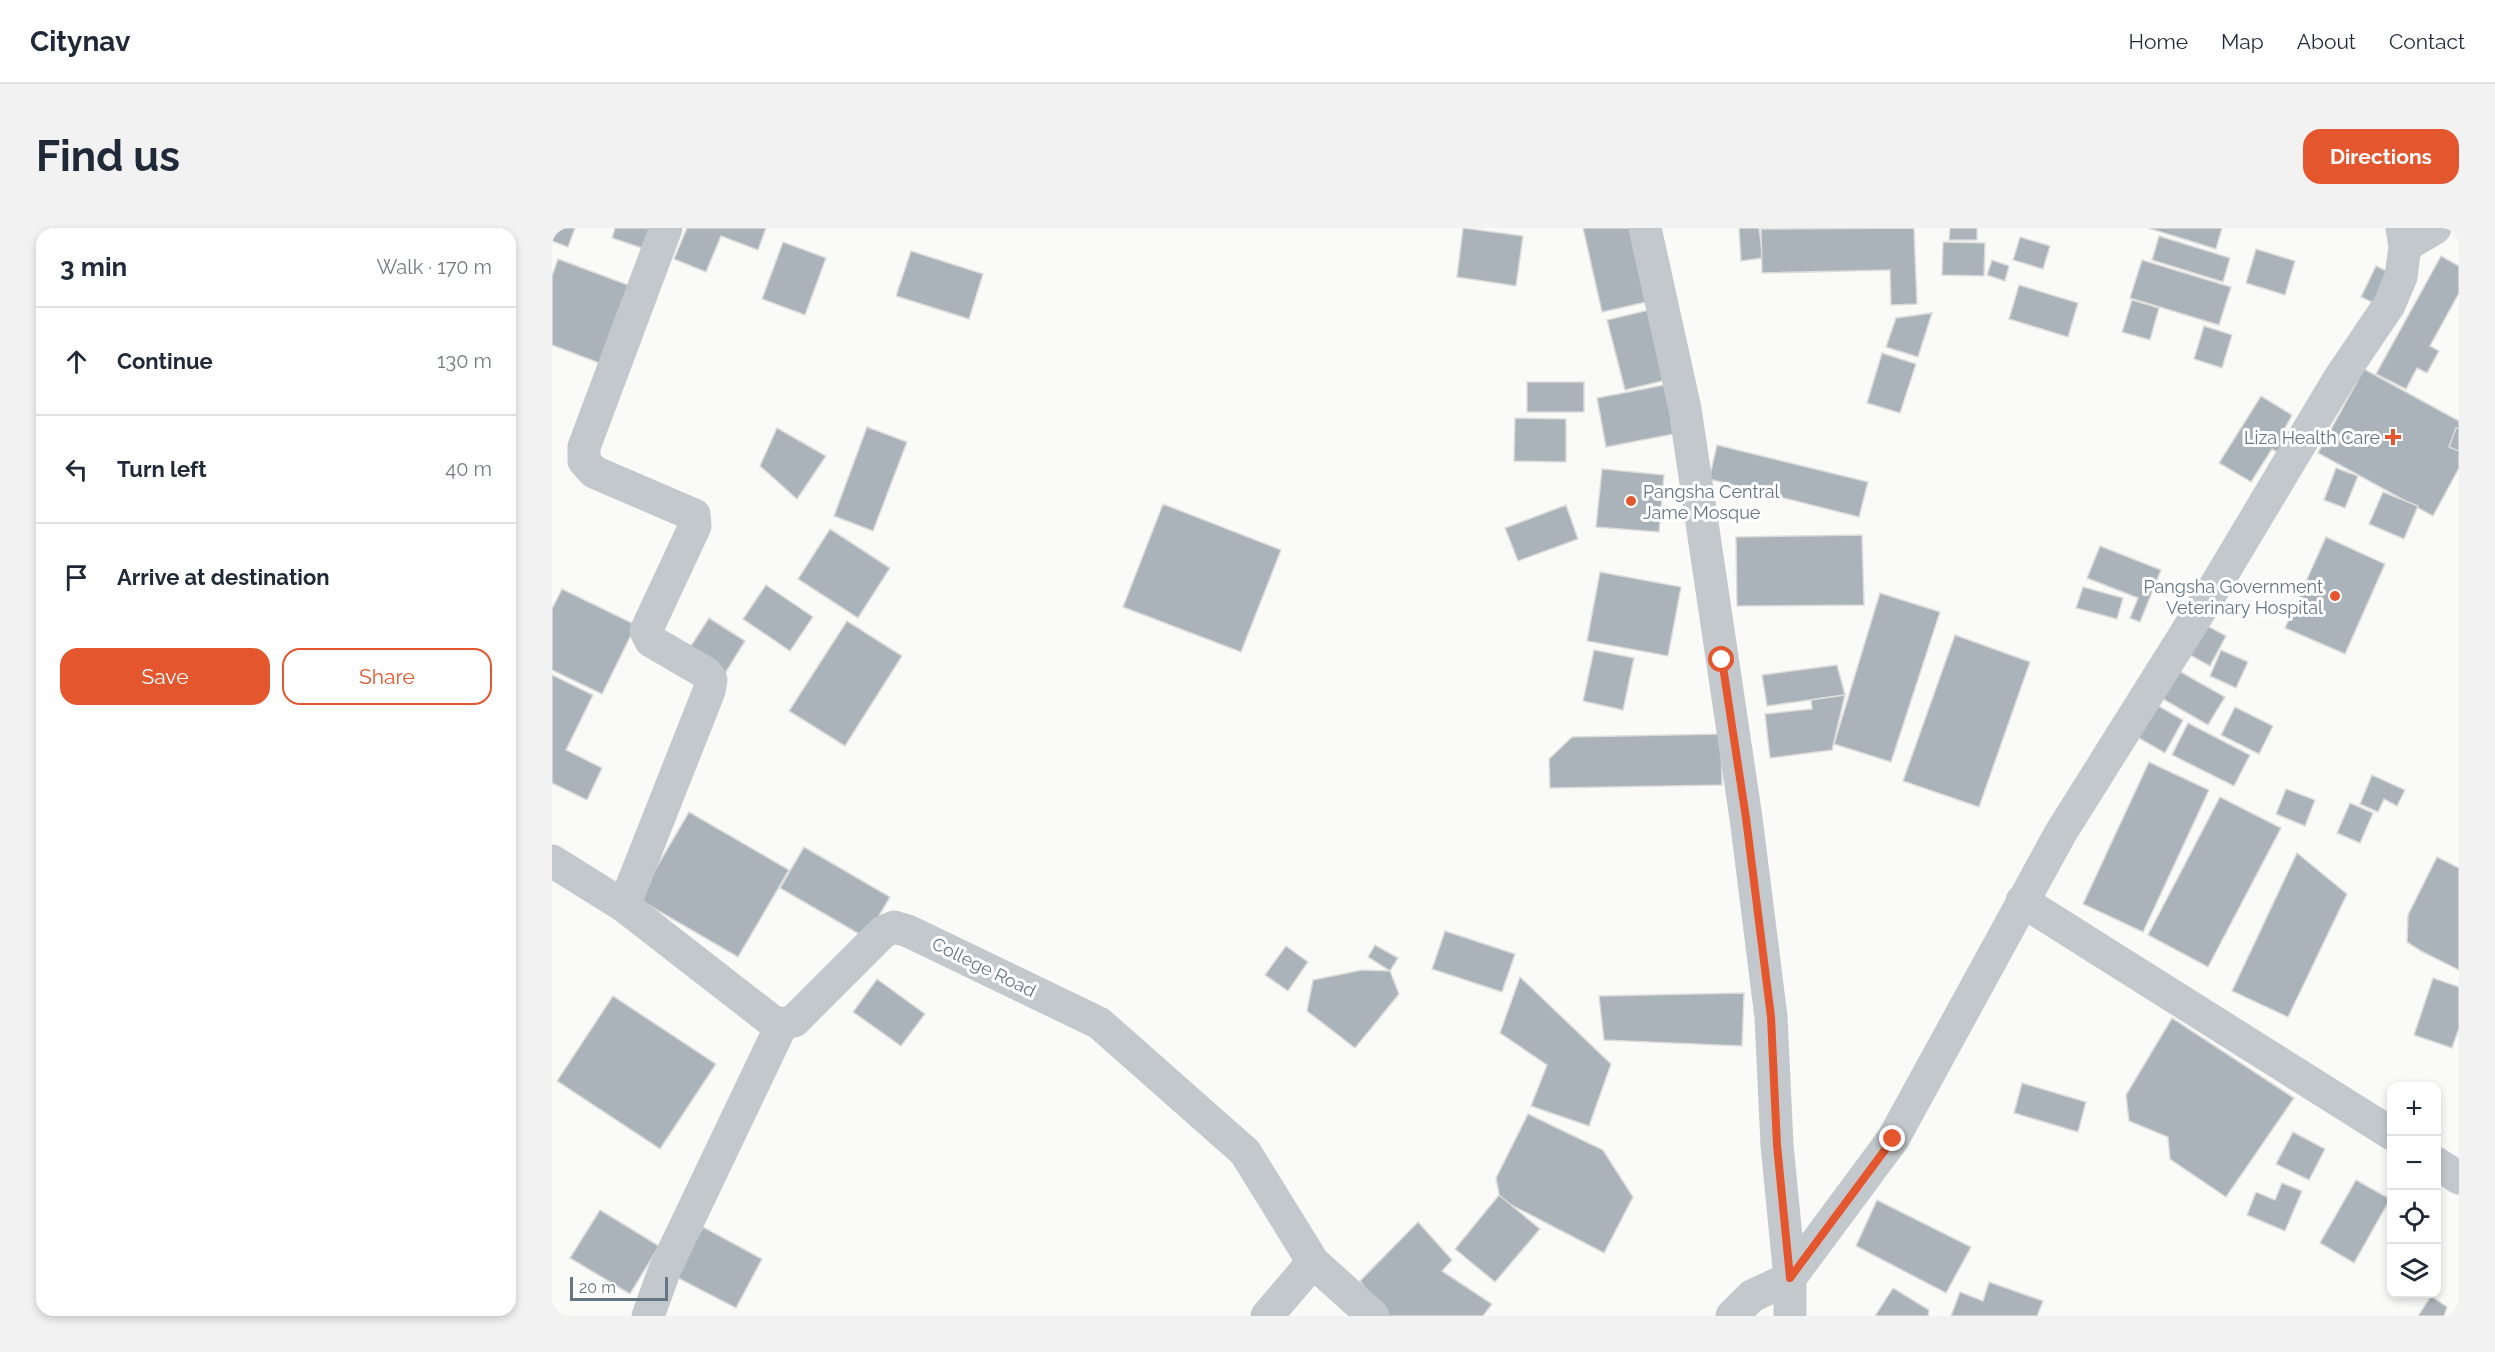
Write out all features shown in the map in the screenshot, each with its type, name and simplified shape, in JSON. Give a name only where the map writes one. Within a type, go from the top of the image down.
[{"type":"street","points":[[624,906],[709,691],[711,680],[706,673],[651,641],[646,631],[695,526],[694,515],[594,472],[584,460],[584,447],[666,228]]},
{"type":"street","points":[[1645,228],[1685,409],[1746,818],[1771,1017],[1777,1145],[1790,1278],[1790,1316]]},
{"type":"street","points":[[1731,1316],[1752,1296],[1790,1278],[1893,1139],[2060,834],[2211,593],[2339,378],[2389,305],[2401,277],[2403,237],[2435,228]]},
{"type":"street","points":[[552,861],[624,906],[772,1021],[782,1024],[665,1269],[648,1316]]},
{"type":"street","points":[[2022,901],[2387,1131]]},
{"type":"street","name":"College Road","points":[[782,1024],[794,1021],[882,932],[894,927],[908,930],[1099,1023],[1245,1152],[1313,1262],[1373,1316]]},
{"type":"street","points":[[2441,1166],[2459,1178]]},
{"type":"street","points":[[1267,1316],[1313,1262]]},
{"type":"building","points":[[552,228],[575,228],[568,247],[552,241]]},
{"type":"building","points":[[615,228],[655,228],[648,250],[612,238]]},
{"type":"building","points":[[687,228],[766,228],[758,250],[721,236],[706,272],[674,259]]},
{"type":"building","points":[[1463,228],[1523,236],[1516,286],[1457,277]]},
{"type":"building","points":[[1583,228],[1634,228],[1651,301],[1602,312]]},
{"type":"building","points":[[1739,228],[1759,228],[1763,258],[1741,261]]},
{"type":"building","points":[[1914,228],[1917,304],[1891,305],[1890,270],[1762,273],[1761,229]]},
{"type":"building","points":[[1950,228],[1977,228],[1977,240],[1949,240]]},
{"type":"building","points":[[2148,228],[2222,228],[2216,249]]},
{"type":"building","points":[[2159,236],[2230,258],[2223,282],[2152,260]]},
{"type":"building","points":[[2020,237],[2050,246],[2043,269],[2013,260]]},
{"type":"building","points":[[783,242],[826,258],[805,315],[762,299]]},
{"type":"building","points":[[1943,242],[1985,243],[1984,276],[1942,275]]},
{"type":"building","points":[[2256,249],[2295,261],[2285,295],[2246,283]]},
{"type":"building","points":[[911,251],[983,274],[969,319],[896,296]]},
{"type":"building","points":[[2441,256],[2459,266],[2459,293],[2430,346],[2439,351],[2427,373],[2417,368],[2406,389],[2376,374]]},
{"type":"building","points":[[558,259],[636,288],[607,366],[552,345],[552,276]]},
{"type":"building","points":[[1992,260],[2009,266],[2005,281],[1987,275]]},
{"type":"building","points":[[2142,260],[2231,287],[2219,325],[2130,298]]},
{"type":"building","points":[[2376,266],[2397,276],[2382,307],[2361,297]]},
{"type":"building","points":[[2019,285],[2078,303],[2068,337],[2009,319]]},
{"type":"building","points":[[2132,300],[2159,308],[2150,340],[2122,332]]},
{"type":"building","points":[[1649,310],[1666,380],[1625,390],[1607,320]]},
{"type":"building","points":[[1932,313],[1918,357],[1886,347],[1896,318]]},
{"type":"building","points":[[2204,326],[2232,335],[2222,368],[2194,359]]},
{"type":"building","points":[[1882,353],[1916,364],[1900,413],[1867,403]]},
{"type":"building","name":"Liza Health Care","points":[[2364,369],[2459,421],[2459,468],[2433,516],[2318,453]]},
{"type":"building","points":[[1527,382],[1584,382],[1584,412],[1527,412]]},
{"type":"building","points":[[1670,384],[1679,433],[1606,447],[1597,398]]},
{"type":"building","points":[[2261,396],[2292,415],[2284,430],[2293,435],[2280,454],[2272,449],[2251,482],[2219,463]]},
{"type":"building","points":[[1515,418],[1566,419],[1566,462],[1514,461]]},
{"type":"building","points":[[867,427],[907,442],[873,531],[834,516]]},
{"type":"building","points":[[777,428],[826,456],[797,499],[760,466]]},
{"type":"building","points":[[2456,428],[2459,429],[2459,451],[2449,447]]},
{"type":"building","points":[[1717,445],[1868,482],[1859,517],[1709,479]]},
{"type":"building","points":[[2336,468],[2358,476],[2345,508],[2324,500]]},
{"type":"building","name":"Pangsha Central Jame Mosque","points":[[1602,469],[1664,475],[1659,532],[1596,527]]},
{"type":"building","points":[[2383,492],[2418,506],[2404,539],[2369,524]]},
{"type":"building","points":[[1163,504],[1281,550],[1241,652],[1123,607]]},
{"type":"building","points":[[1566,505],[1578,539],[1518,561],[1505,528]]},
{"type":"building","points":[[830,529],[890,568],[858,618],[798,579]]},
{"type":"building","points":[[1862,535],[1864,605],[1737,606],[1736,537]]},
{"type":"building","name":"Pangsha Government Veterinary Hospital","points":[[2326,537],[2385,564],[2345,654],[2285,628]]},
{"type":"building","points":[[2100,546],[2161,570],[2140,622],[2130,618],[2138,598],[2087,578]]},
{"type":"building","points":[[1600,572],[1681,587],[1668,656],[1587,641]]},
{"type":"building","points":[[766,585],[813,617],[790,651],[743,619]]},
{"type":"building","points":[[2083,587],[2123,598],[2117,619],[2076,608]]},
{"type":"building","points":[[562,589],[636,625],[602,694],[552,670],[552,609]]},
{"type":"building","points":[[1880,593],[1940,612],[1891,762],[1834,744]]},
{"type":"building","points":[[709,618],[745,641],[724,675],[687,652]]},
{"type":"building","points":[[847,621],[902,656],[845,746],[789,711]]},
{"type":"building","points":[[2204,624],[2226,636],[2210,666],[2188,654]]},
{"type":"building","points":[[1955,635],[2030,662],[1979,807],[1903,781]]},
{"type":"building","points":[[1594,650],[1634,658],[1623,710],[1583,701]]},
{"type":"building","points":[[2221,650],[2248,662],[2236,688],[2210,676]]},
{"type":"building","points":[[1837,665],[1845,695],[1767,706],[1762,675]]},
{"type":"building","points":[[2179,671],[2225,697],[2208,725],[2163,699]]},
{"type":"building","points":[[552,675],[593,695],[566,750],[602,768],[587,800],[552,783]]},
{"type":"building","points":[[1845,695],[1832,750],[1770,758],[1765,714],[1812,709],[1811,700]]},
{"type":"building","points":[[2155,704],[2183,720],[2165,753],[2137,737]]},
{"type":"building","points":[[2235,707],[2273,726],[2259,754],[2221,735]]},
{"type":"building","points":[[2188,723],[2250,755],[2234,786],[2172,755]]},
{"type":"building","points":[[1721,734],[1722,785],[1550,788],[1549,759],[1572,737]]},
{"type":"building","points":[[2149,762],[2209,790],[2143,932],[2083,904]]},
{"type":"building","points":[[2372,775],[2405,790],[2397,806],[2384,799],[2378,812],[2360,804]]},
{"type":"building","points":[[2286,789],[2315,800],[2305,826],[2276,814]]},
{"type":"building","points":[[2220,797],[2281,828],[2208,967],[2148,935]]},
{"type":"building","points":[[2350,803],[2373,813],[2360,843],[2337,833]]},
{"type":"building","points":[[689,812],[789,870],[738,957],[638,899]]},
{"type":"building","points":[[804,847],[890,897],[866,938],[780,888]]},
{"type":"building","points":[[2297,853],[2347,894],[2288,1017],[2232,991]]},
{"type":"building","points":[[2437,857],[2459,868],[2459,970],[2407,942],[2408,915]]},
{"type":"building","points":[[1445,931],[1515,954],[1502,992],[1432,969]]},
{"type":"building","points":[[1375,945],[1398,958],[1390,971],[1368,957]]},
{"type":"building","points":[[1286,946],[1308,962],[1288,991],[1265,975]]},
{"type":"building","points":[[1362,970],[1390,971],[1399,994],[1355,1048],[1307,1011],[1313,980]]},
{"type":"building","points":[[1520,977],[1611,1064],[1589,1126],[1531,1106],[1547,1065],[1500,1033]]},
{"type":"building","points":[[2433,978],[2459,987],[2459,1028],[2452,1048],[2414,1035]]},
{"type":"building","points":[[877,979],[925,1014],[901,1046],[853,1012]]},
{"type":"building","points":[[1744,993],[1742,1046],[1604,1040],[1599,996]]},
{"type":"building","points":[[613,996],[716,1064],[660,1149],[557,1081]]},
{"type":"building","points":[[2172,1018],[2294,1098],[2226,1197],[2170,1159],[2168,1137],[2129,1121],[2126,1095]]},
{"type":"building","points":[[2022,1083],[2086,1102],[2078,1132],[2014,1113]]},
{"type":"building","points":[[1528,1114],[1603,1150],[1633,1197],[1604,1253],[1500,1199],[1496,1178]]},
{"type":"building","points":[[2293,1132],[2325,1149],[2309,1180],[2276,1164]]},
{"type":"building","points":[[2356,1180],[2387,1197],[2387,1204],[2354,1263],[2320,1243]]},
{"type":"building","points":[[2282,1183],[2302,1191],[2285,1231],[2247,1215],[2256,1192],[2275,1200]]},
{"type":"building","points":[[1499,1195],[1540,1229],[1495,1282],[1455,1249]]},
{"type":"building","points":[[1877,1200],[1971,1247],[1946,1293],[1856,1246]]},
{"type":"building","points":[[600,1210],[659,1246],[630,1294],[570,1258]]},
{"type":"building","points":[[1418,1222],[1452,1260],[1442,1271],[1492,1304],[1483,1316],[1387,1316],[1360,1281]]},
{"type":"building","points":[[703,1227],[762,1259],[736,1308],[676,1277]]},
{"type":"building","points":[[1989,1282],[2043,1301],[2037,1316],[1951,1316],[1960,1292],[1983,1301]]},
{"type":"building","points":[[1893,1288],[1929,1310],[1928,1316],[1875,1316]]},
{"type":"building","points":[[2430,1298],[2434,1298],[2447,1307],[2444,1316],[2418,1316]]},
{"type":"place","name":"Liza Health Care","points":[[2393,437]]},
{"type":"place","name":"Pangsha Central Jame Mosque","points":[[1631,501]]},
{"type":"place","name":"Pangsha Government Veterinary Hospital","points":[[2335,596]]},
{"type":"route","points":[[1722,660],[1746,818],[1771,1017],[1777,1145],[1790,1278],[1893,1139]]}]
